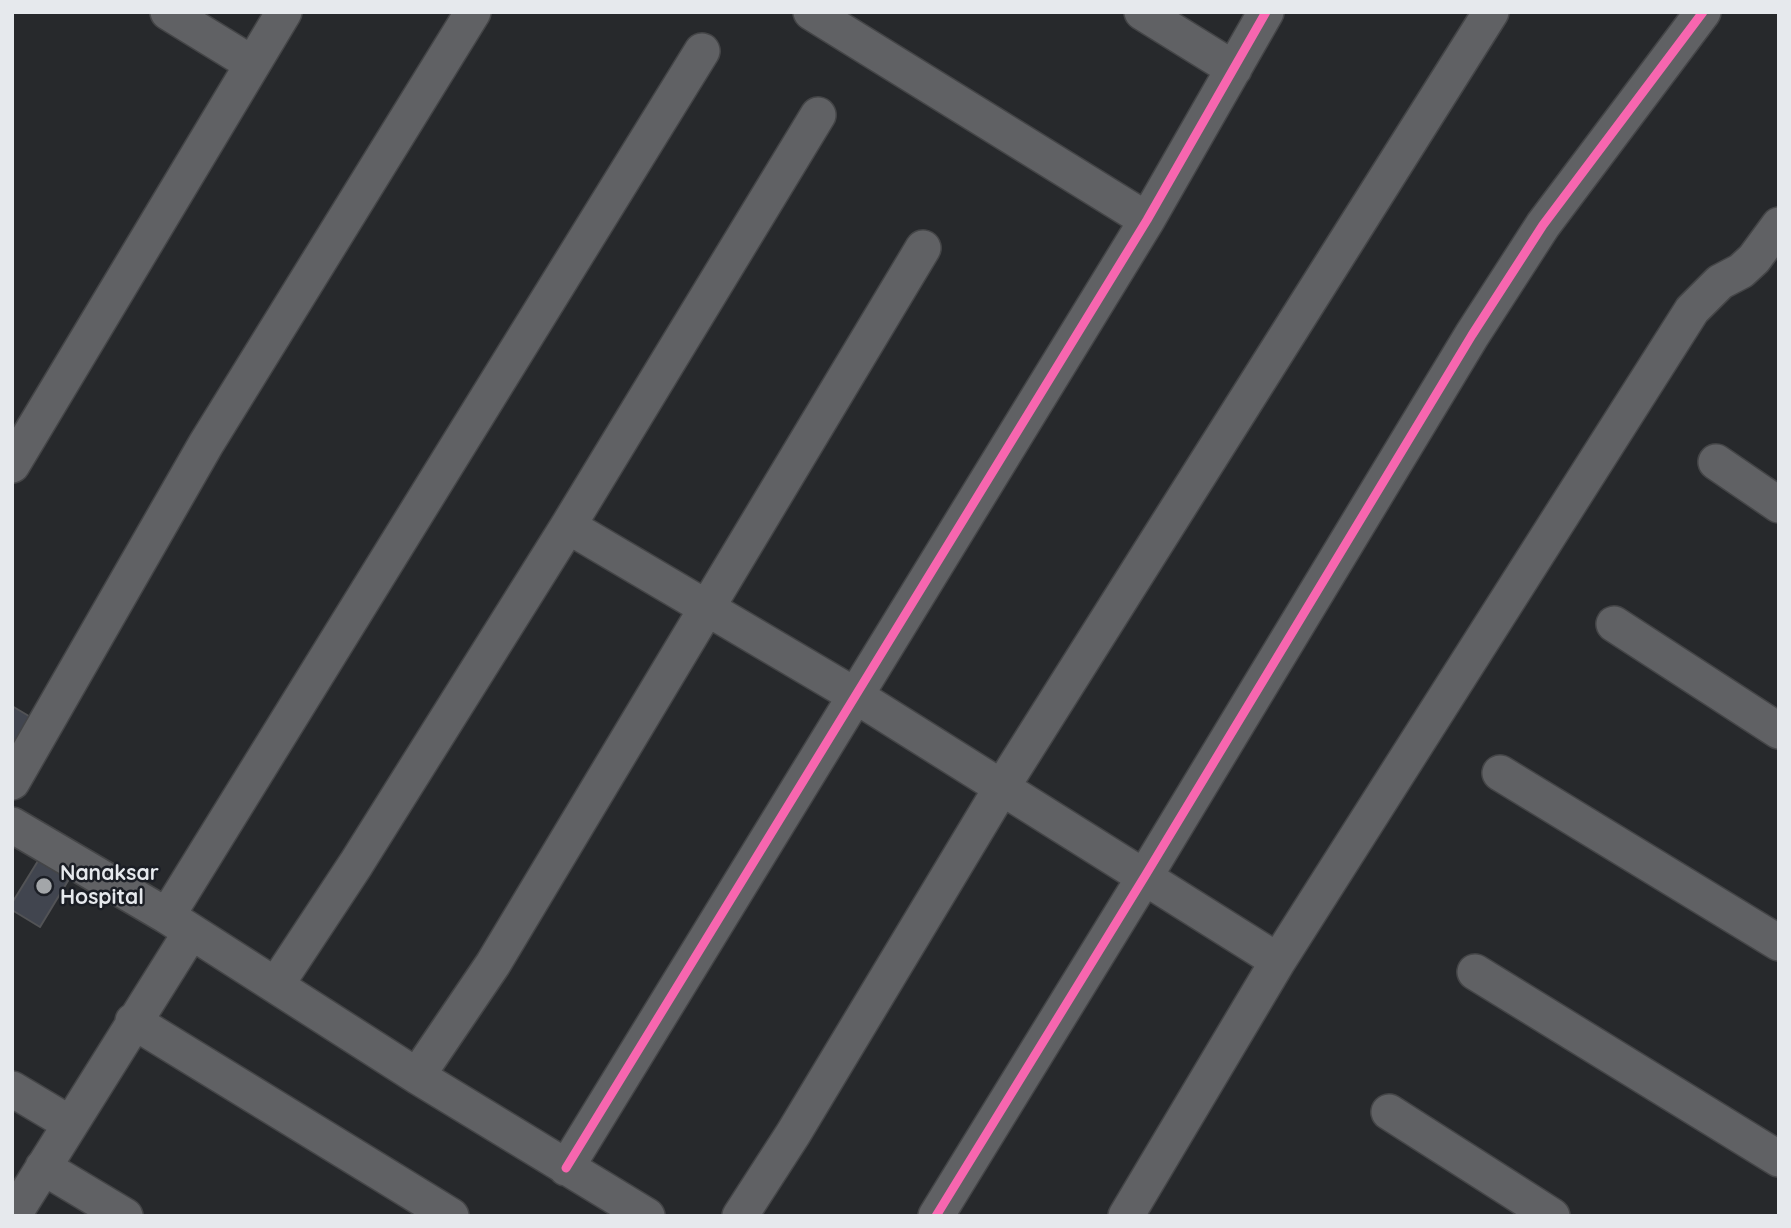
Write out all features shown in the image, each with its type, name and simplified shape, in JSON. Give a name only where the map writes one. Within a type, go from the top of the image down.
[{"type":"street","points":[[168,12],[251,63]]},
{"type":"street","points":[[12,465],[284,12]]},
{"type":"street","points":[[12,782],[206,444],[473,12]]},
{"type":"street","points":[[811,12],[1147,220]]},
{"type":"street","points":[[1142,12],[1234,69]]},
{"type":"street","points":[[566,1168],[1147,220],[1266,12]]},
{"type":"street","points":[[740,1216],[793,1134],[1002,787],[1491,12]]},
{"type":"street","points":[[936,1216],[1146,876],[1256,687],[1472,335],[1544,225],[1703,12]]},
{"type":"street","points":[[13,1216],[132,1021],[179,924],[702,51]]},
{"type":"street","points":[[275,985],[356,864],[568,526],[818,115]]},
{"type":"street","points":[[1126,1216],[1278,961],[1692,310],[1720,282],[1741,271],[1766,267],[1779,225]]},
{"type":"street","points":[[417,1076],[493,964],[923,248]]},
{"type":"street","points":[[1716,463],[1779,505]]},
{"type":"street","points":[[568,526],[856,696],[1278,961]]},
{"type":"street","points":[[1614,624],[1779,731]]},
{"type":"street","points":[[1500,773],[1779,943]]},
{"type":"street","points":[[12,825],[179,924],[417,1076],[646,1216]]},
{"type":"street","points":[[1475,972],[1779,1159]]},
{"type":"street","points":[[132,1021],[451,1216]]},
{"type":"street","points":[[12,1089],[69,1123]]},
{"type":"street","points":[[1389,1112],[1552,1216]]},
{"type":"street","points":[[43,1167],[125,1216]]},
{"type":"building","points":[[12,706],[44,725],[12,779]]},
{"type":"building","points":[[46,848],[77,866],[40,927],[12,910],[12,903]]},
{"type":"cycle path","points":[[566,1168],[1147,220],[1266,12]]},
{"type":"cycle path","points":[[936,1216],[1472,335],[1543,225],[1703,12]]},
{"type":"place","name":"Nanaksar Hospital","points":[[44,886]]}]
